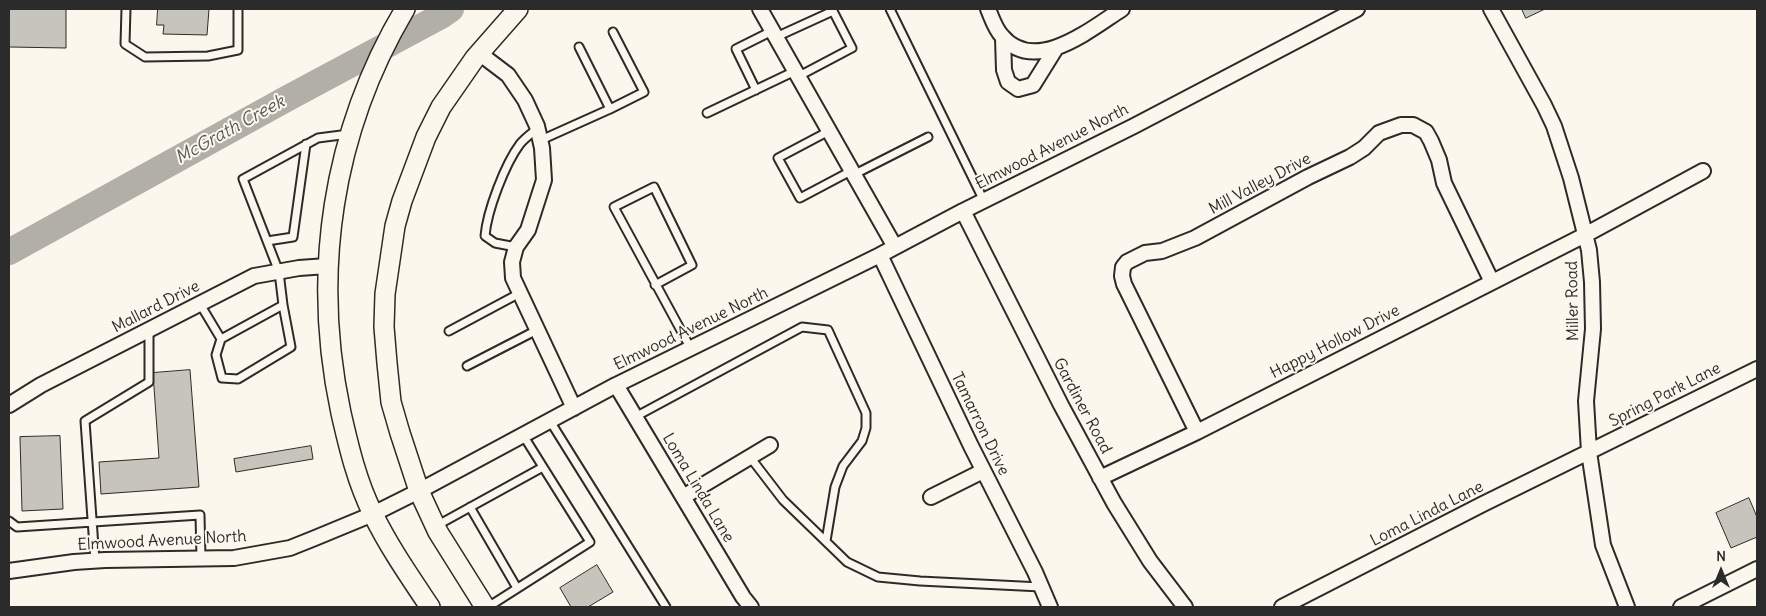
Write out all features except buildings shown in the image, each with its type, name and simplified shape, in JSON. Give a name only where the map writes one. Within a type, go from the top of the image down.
[{"type":"street","points":[[487,607],[435,526],[419,491],[391,402],[384,327],[385,294],[395,226],[426,137],[441,107],[479,53],[518,9]]},
{"type":"street","points":[[760,9],[894,247]]},
{"type":"street","points":[[988,9],[1003,38],[1012,45],[1024,50],[1037,52],[1056,48],[1072,40],[1122,9]]},
{"type":"street","name":"Elmwood Avenue North","points":[[9,571],[95,561],[234,558],[290,548],[373,514],[616,385],[880,255],[963,211],[1134,126],[1357,9]]},
{"type":"street","name":"Miller Road","points":[[1491,9],[1554,126],[1571,178],[1585,235],[1592,282],[1593,329],[1586,401],[1589,452],[1603,545],[1626,607]]},
{"type":"street","points":[[400,17],[373,72],[355,116],[336,190],[327,266],[329,342],[334,380],[349,450],[373,514],[398,558],[430,607]]},
{"type":"street","points":[[1003,38],[1004,70],[1008,82],[1018,88],[1033,86],[1056,48]]},
{"type":"street","points":[[479,53],[508,75],[525,100],[539,134],[544,180],[528,230],[516,247],[512,262],[513,278],[574,408]]},
{"type":"street","name":"Mill Valley Drive","points":[[1197,432],[1124,284],[1122,276],[1123,267],[1127,262],[1145,253],[1162,251],[1195,238],[1350,156],[1364,148],[1379,133],[1401,125],[1413,125],[1426,132],[1439,160],[1444,183],[1492,282]]},
{"type":"street","name":"Happy Hollow Drive","points":[[1100,478],[1197,432],[1585,235],[1703,171]]},
{"type":"street","name":"Gardiner Road","points":[[963,211],[1114,503],[1150,561],[1185,607]]},
{"type":"street","name":"Tamarron Drive","points":[[880,255],[1050,607]]},
{"type":"street","name":"Mallard Drive","points":[[9,405],[41,385],[254,276],[298,268],[327,266]]},
{"type":"street","name":"Spring Park Lane","points":[[1589,452],[1757,369]]},
{"type":"street","name":"Loma Linda Lane","points":[[616,385],[743,597],[752,607]]},
{"type":"street","points":[[683,497],[770,445]]},
{"type":"street","name":"Loma Linda Lane","points":[[1282,607],[1589,452]]},
{"type":"street","points":[[931,497],[983,471]]},
{"type":"street","points":[[1680,607],[1757,569]]},
{"type":"lane","points":[[126,9],[125,44],[145,57],[208,56],[238,50],[238,9]]},
{"type":"lane","points":[[890,9],[984,201]]},
{"type":"lane","points":[[707,113],[852,48],[833,11],[736,49],[756,90]]},
{"type":"lane","points":[[516,247],[495,243],[486,236],[486,222],[505,171],[521,144],[539,134],[610,109],[644,92],[613,32]]},
{"type":"lane","points":[[579,47],[610,109]]},
{"type":"lane","points":[[829,131],[778,158],[800,198],[928,137]]},
{"type":"lane","points":[[283,305],[221,339],[216,355],[222,378],[238,379],[291,347],[279,272],[243,179],[318,138],[350,134]]},
{"type":"lane","points":[[267,241],[293,237],[306,144]]},
{"type":"lane","points":[[655,285],[692,265],[654,187],[614,207],[655,285],[691,349]]},
{"type":"lane","points":[[449,330],[520,293]]},
{"type":"lane","points":[[200,304],[221,339]]},
{"type":"lane","points":[[635,417],[802,327],[828,330],[866,413],[866,428],[862,441],[843,466],[835,487],[826,541]]},
{"type":"lane","points":[[95,561],[85,421],[149,382],[149,330]]},
{"type":"lane","points":[[467,366],[537,330]]},
{"type":"lane","points":[[550,421],[666,607]]},
{"type":"lane","points":[[487,607],[590,542],[523,435]]},
{"type":"lane","points":[[750,457],[782,500],[847,562],[878,576],[920,581],[1041,586]]},
{"type":"lane","points":[[435,526],[543,467]]},
{"type":"lane","points":[[470,507],[517,588]]},
{"type":"lane","points":[[9,521],[17,527],[200,515],[200,558]]},
{"type":"waterway","name":"McGrath Creek","points":[[9,252],[451,9]]}]
